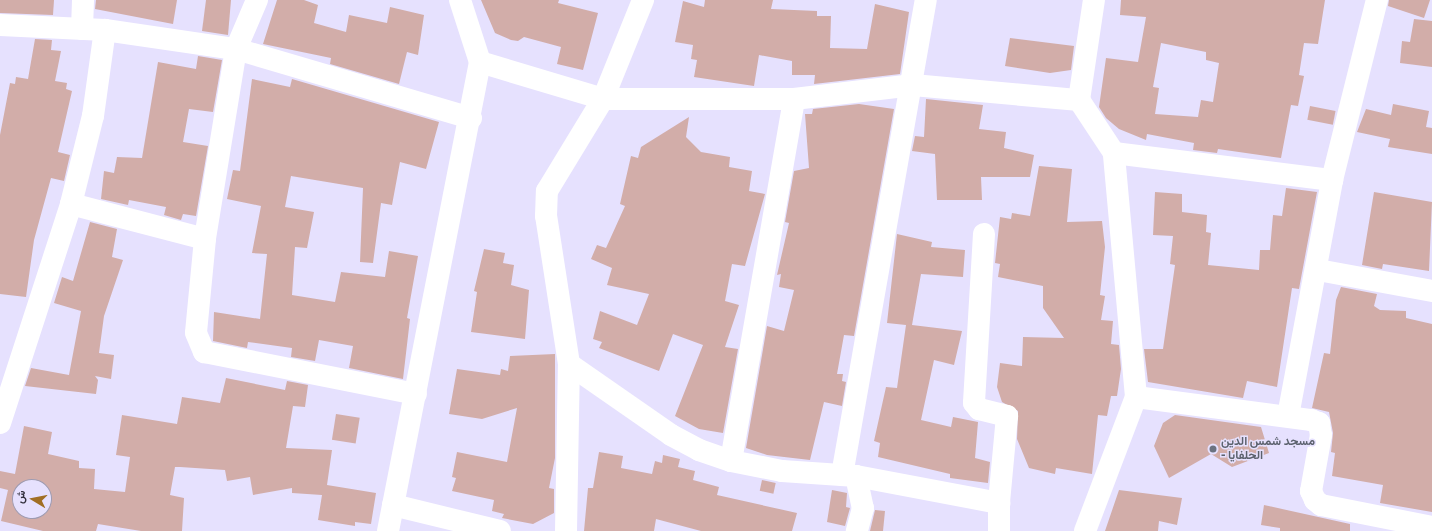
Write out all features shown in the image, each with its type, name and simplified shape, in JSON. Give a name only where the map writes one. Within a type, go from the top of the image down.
[{"type":"street","points":[[82,29],[83,0]]},
{"type":"street","points":[[256,0],[236,49],[205,239],[196,333],[204,352],[416,394]]},
{"type":"street","points":[[388,531],[471,118],[480,62],[460,0]]},
{"type":"street","points":[[566,531],[569,364],[546,216],[547,191],[603,99],[643,0]]},
{"type":"street","points":[[857,531],[863,508],[849,475],[926,0]]},
{"type":"street","points":[[1085,531],[1136,396],[1114,153],[1079,100],[1094,0]]},
{"type":"street","points":[[1288,416],[1318,270],[1332,180],[1377,0]]},
{"type":"street","points":[[0,25],[105,30],[236,49],[471,118]]},
{"type":"street","points":[[0,423],[71,204],[93,116],[105,30]]},
{"type":"street","points":[[480,62],[603,99],[794,99],[913,85],[1079,100]]},
{"type":"street","points":[[731,461],[794,99]]},
{"type":"street","points":[[1114,153],[1332,180]]},
{"type":"street","points":[[71,204],[205,239]]},
{"type":"street","points":[[984,234],[974,403],[979,409],[1007,416],[999,503],[1003,529]]},
{"type":"street","points":[[1318,270],[1432,291]]},
{"type":"street","points":[[569,364],[671,435],[731,461],[782,471],[849,475],[999,503]]},
{"type":"street","points":[[1136,396],[1288,416],[1319,423],[1321,435],[1310,491],[1321,505],[1432,527]]},
{"type":"street","points":[[393,505],[500,531]]},
{"type":"building","points":[[0,0],[54,0],[53,15],[0,13]]},
{"type":"building","points":[[96,0],[177,0],[173,24],[95,9]]},
{"type":"building","points":[[206,0],[231,0],[228,35],[202,31]]},
{"type":"building","points":[[277,0],[304,0],[318,5],[314,23],[346,32],[349,15],[387,23],[390,7],[424,15],[418,55],[407,52],[399,84],[330,64],[331,58],[263,44]]},
{"type":"building","points":[[481,0],[559,0],[558,3],[598,13],[583,70],[557,64],[561,47],[524,37],[518,41],[511,40],[495,33]]},
{"type":"building","points":[[705,0],[773,0],[771,9],[817,11],[817,16],[831,16],[830,48],[867,49],[875,4],[909,12],[900,74],[814,84],[815,75],[792,75],[792,61],[759,55],[754,86],[694,77],[697,60],[691,59],[693,45],[675,42],[683,1],[704,7]]},
{"type":"building","points":[[1121,0],[1325,0],[1318,44],[1304,43],[1299,75],[1304,76],[1298,106],[1291,105],[1281,158],[1218,149],[1217,153],[1193,150],[1194,143],[1147,134],[1146,140],[1119,129],[1106,118],[1099,107],[1106,58],[1138,62],[1146,17],[1120,15]],"holes":[[[1161,43],[1206,52],[1206,60],[1219,63],[1213,102],[1201,100],[1198,117],[1155,114],[1159,88],[1153,87]]]},
{"type":"building","points":[[1389,0],[1430,0],[1424,18],[1388,6]]},
{"type":"building","points":[[1414,19],[1432,21],[1432,67],[1400,63],[1402,41],[1410,42]]},
{"type":"building","points":[[1010,38],[1074,46],[1071,70],[1050,73],[1005,66]]},
{"type":"building","points":[[35,39],[52,40],[51,50],[61,51],[55,81],[67,83],[66,89],[72,91],[58,152],[70,155],[64,181],[51,178],[34,240],[26,297],[0,294],[0,135],[10,83],[15,84],[16,77],[28,79]]},
{"type":"building","points":[[198,56],[222,60],[213,112],[189,109],[183,142],[208,146],[196,216],[183,214],[181,220],[164,215],[166,207],[129,200],[128,205],[101,199],[104,171],[114,173],[117,157],[142,158],[158,62],[196,69]]},
{"type":"building","points":[[252,79],[290,87],[292,79],[439,122],[426,169],[400,162],[392,205],[381,203],[373,263],[360,262],[363,188],[291,176],[285,207],[314,212],[307,248],[295,247],[292,295],[335,302],[341,272],[385,277],[389,251],[418,256],[407,318],[410,319],[403,379],[349,368],[353,346],[319,340],[315,361],[291,357],[292,348],[248,342],[247,348],[213,341],[214,312],[260,319],[267,254],[252,253],[261,206],[227,199],[233,170],[240,171]]},
{"type":"building","points":[[926,99],[983,105],[979,129],[1006,132],[1004,148],[1034,155],[1030,177],[981,177],[982,200],[937,200],[935,154],[912,151],[915,136],[924,137]]},
{"type":"building","points":[[859,104],[894,109],[854,336],[844,335],[837,374],[843,374],[842,381],[846,382],[842,406],[824,402],[810,460],[767,455],[746,448],[767,326],[784,331],[794,290],[779,287],[781,274],[777,275],[789,223],[785,222],[794,171],[809,168],[805,114],[812,114],[813,109]]},
{"type":"building","points":[[1393,104],[1429,111],[1426,127],[1432,128],[1432,154],[1388,147],[1390,139],[1357,132],[1366,109],[1391,115]]},
{"type":"building","points":[[1310,106],[1336,111],[1333,125],[1307,120]]},
{"type":"building","points":[[689,117],[686,137],[701,152],[730,157],[729,167],[752,171],[749,191],[765,194],[745,266],[732,264],[725,301],[739,305],[725,347],[738,349],[723,433],[699,429],[675,416],[703,345],[673,334],[659,371],[599,348],[602,342],[593,339],[600,311],[637,325],[649,294],[607,285],[612,268],[591,259],[597,245],[606,248],[625,206],[620,204],[631,156],[638,158],[641,147]]},
{"type":"building","points":[[1039,166],[1072,169],[1067,222],[1102,221],[1105,247],[1100,295],[1105,296],[1101,320],[1113,321],[1111,344],[1119,345],[1121,369],[1117,396],[1111,396],[1107,416],[1098,415],[1092,474],[1056,468],[1055,474],[1029,468],[1017,439],[1018,411],[1002,402],[997,387],[1000,363],[1022,366],[1023,337],[1064,338],[1043,308],[1043,286],[998,277],[1000,264],[995,263],[1000,217],[1011,219],[1012,213],[1030,216]]},
{"type":"building","points":[[1286,188],[1317,192],[1299,289],[1292,288],[1277,387],[1247,381],[1243,398],[1148,382],[1144,349],[1163,349],[1175,265],[1170,264],[1173,236],[1153,235],[1155,192],[1182,194],[1182,212],[1207,215],[1206,232],[1211,233],[1208,265],[1259,270],[1260,250],[1270,250],[1273,215],[1282,216]]},
{"type":"building","points":[[1374,192],[1432,202],[1429,271],[1383,264],[1382,269],[1362,265]]},
{"type":"building","points":[[90,222],[117,229],[112,257],[123,260],[104,316],[99,353],[114,355],[111,379],[95,376],[98,380],[96,394],[25,386],[31,368],[69,375],[81,311],[54,303],[62,277],[73,281]]},
{"type":"building","points":[[897,234],[932,242],[931,247],[965,250],[963,277],[921,274],[912,325],[962,331],[954,365],[934,360],[921,420],[951,427],[953,417],[978,422],[975,458],[990,462],[988,483],[950,478],[950,474],[878,457],[880,443],[874,441],[886,387],[897,388],[906,325],[887,323]]},
{"type":"building","points":[[484,249],[505,253],[503,263],[514,265],[511,285],[529,290],[525,339],[471,332],[477,292],[474,291]]},
{"type":"building","points":[[1341,287],[1377,294],[1374,306],[1380,310],[1406,311],[1406,318],[1432,324],[1432,512],[1380,503],[1383,485],[1332,476],[1335,453],[1331,452],[1333,433],[1329,412],[1312,408],[1324,353],[1330,354],[1336,300]]},
{"type":"building","points":[[555,354],[555,458],[549,488],[554,489],[554,513],[533,524],[502,518],[504,514],[492,511],[494,500],[452,491],[456,478],[452,477],[457,452],[507,462],[517,408],[482,419],[449,414],[457,369],[500,375],[501,369],[508,371],[510,356]]},
{"type":"building","points":[[226,378],[285,390],[287,381],[308,385],[305,407],[293,406],[286,448],[332,450],[327,485],[376,493],[371,524],[355,522],[355,526],[318,520],[322,495],[292,493],[292,488],[253,495],[250,477],[227,481],[225,470],[180,467],[175,467],[170,495],[184,498],[182,531],[141,531],[98,524],[96,531],[43,531],[1,521],[8,490],[0,488],[0,471],[15,474],[24,426],[52,432],[48,454],[79,461],[79,468],[95,469],[94,489],[125,492],[130,457],[116,455],[122,415],[177,424],[182,397],[220,403]]},
{"type":"building","points":[[336,414],[360,418],[356,443],[332,440]]},
{"type":"building","points":[[1175,415],[1261,427],[1269,453],[1232,467],[1211,454],[1169,478],[1154,446],[1163,423]]},
{"type":"building","points":[[599,452],[623,456],[621,468],[652,474],[655,461],[662,463],[663,455],[680,459],[678,467],[695,471],[693,480],[719,487],[717,495],[797,513],[792,531],[701,531],[656,519],[654,531],[584,531],[588,488],[593,488]]},
{"type":"building","points":[[762,480],[776,483],[773,494],[760,491]]},
{"type":"building","points":[[832,490],[847,493],[846,507],[850,508],[845,526],[827,522]]},
{"type":"building","points":[[1119,490],[1182,498],[1177,525],[1159,521],[1158,531],[1105,531]]},
{"type":"building","points":[[1264,505],[1350,524],[1350,531],[1280,531],[1280,528],[1261,525]]},
{"type":"building","points":[[875,510],[885,511],[883,531],[870,531]]},
{"type":"place","name":"مسجد شمس الدين - الحلفايا","points":[[1213,449]]}]
